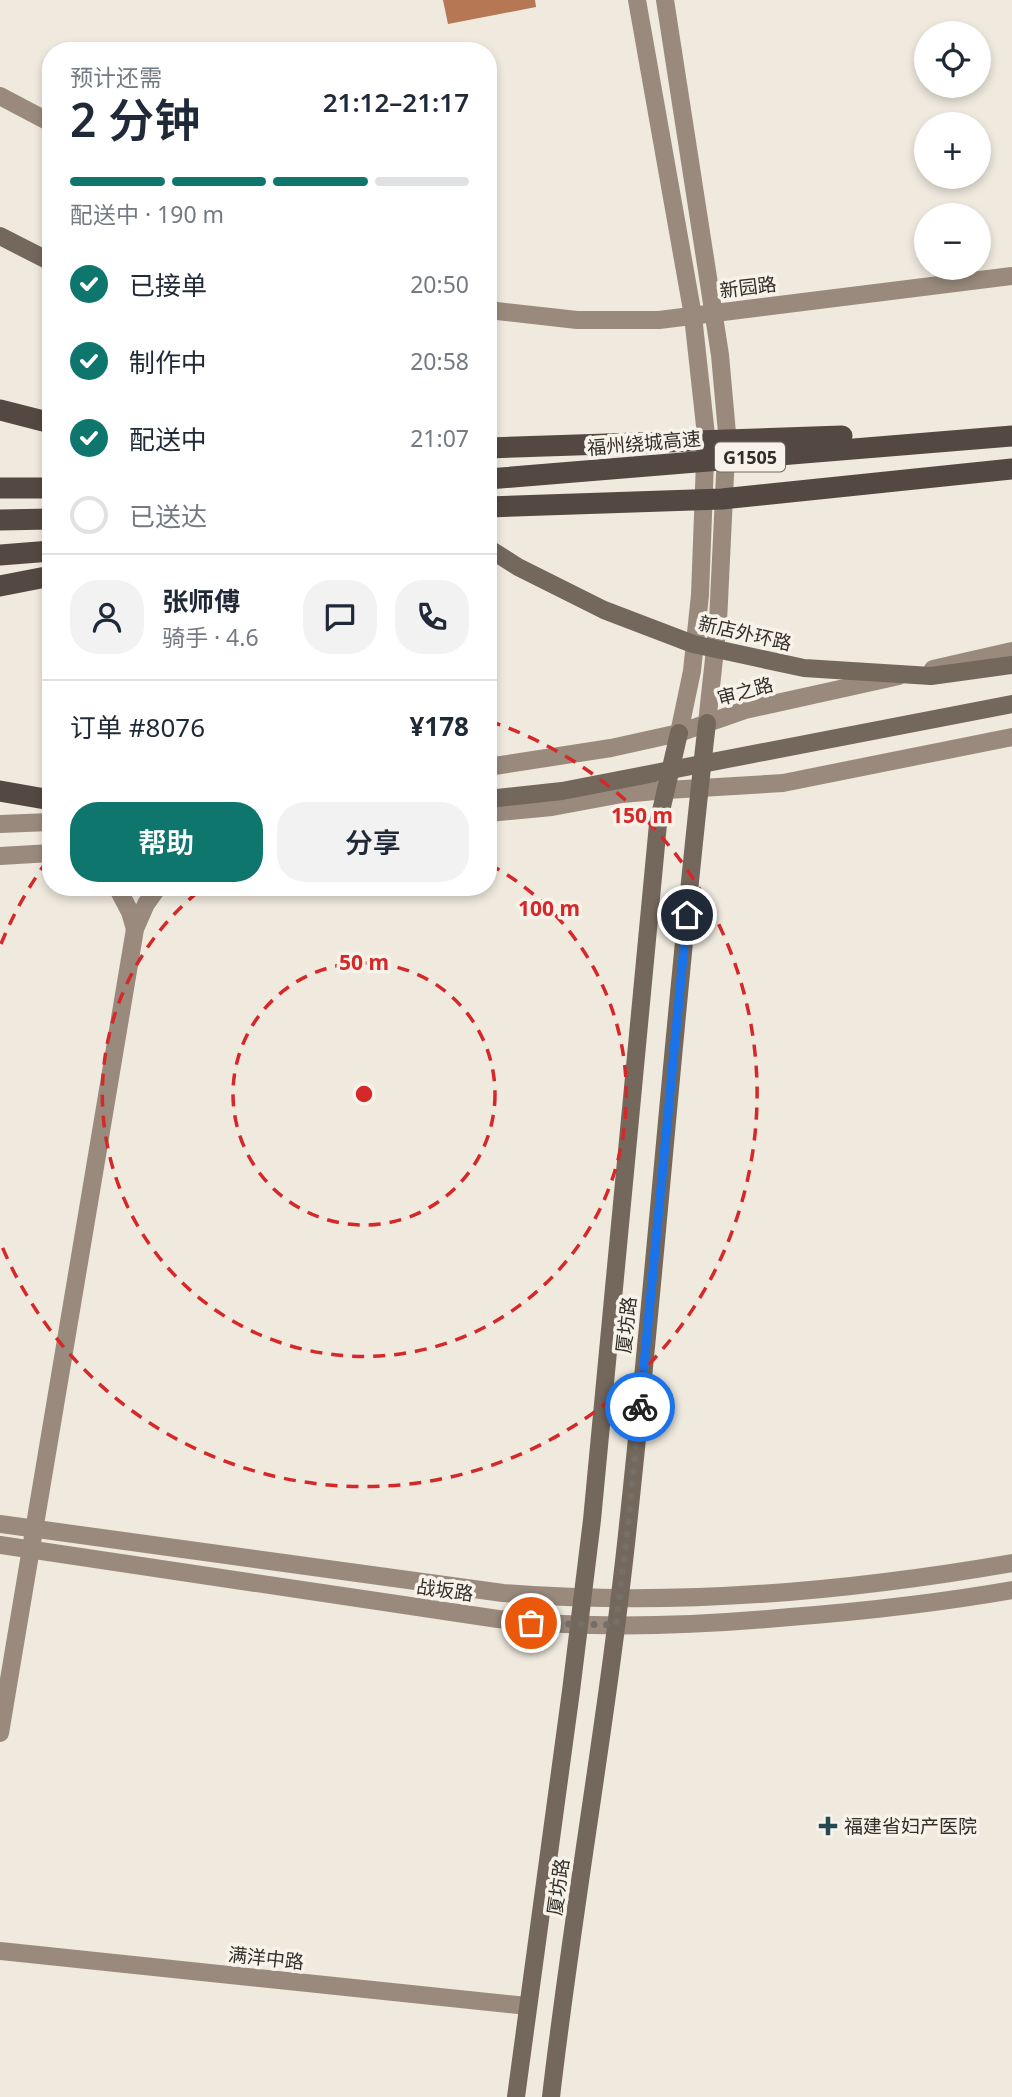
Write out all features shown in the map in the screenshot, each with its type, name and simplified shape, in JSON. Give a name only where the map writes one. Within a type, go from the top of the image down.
[{"type":"highway","points":[[0,410],[42,421]]},
{"type":"highway","points":[[497,448],[1012,433]]},
{"type":"highway","name":"福州绕城高速","points":[[497,478],[1012,433]]},
{"type":"highway","name":"G1505","points":[[497,507],[722,499],[1012,469]]},
{"type":"highway","points":[[0,488],[42,488]]},
{"type":"highway","points":[[497,519],[722,499]]},
{"type":"highway","points":[[0,520],[42,519]]},
{"type":"highway","points":[[0,555],[42,552]]},
{"type":"highway","points":[[0,586],[42,578]]},
{"type":"highway","points":[[0,791],[42,799]]},
{"type":"main road","points":[[637,0],[693,316],[706,435],[700,595],[692,671],[679,733]]},
{"type":"main road","points":[[665,0],[714,312],[727,433],[719,609],[708,723]]},
{"type":"main road","points":[[0,96],[42,117]]},
{"type":"main road","points":[[0,236],[42,257]]},
{"type":"main road","name":"新园路","points":[[497,311],[577,320],[630,321],[693,316],[1012,276]]},
{"type":"main road","name":"新店外环路","points":[[497,554],[604,610],[693,644],[804,668],[932,676],[1012,665]]},
{"type":"main road","name":"审之路","points":[[497,766],[611,748],[679,733],[745,710],[1012,651]]},
{"type":"main road","points":[[497,798],[562,791],[1012,704]]},
{"type":"main road","name":"厦坊路","points":[[551,2097],[628,1527],[708,723]]},
{"type":"main road","name":"厦坊路","points":[[516,2097],[592,1520],[658,824],[679,733]]},
{"type":"main road","points":[[497,812],[552,807],[622,794],[783,783],[1012,737]]},
{"type":"main road","points":[[0,798],[42,800]]},
{"type":"main road","points":[[0,824],[42,822]]},
{"type":"main road","points":[[0,856],[42,854]]},
{"type":"main road","points":[[122,896],[131,912],[135,929]]},
{"type":"main road","points":[[0,1733],[135,929],[152,896]]},
{"type":"main road","name":"战坂路","points":[[0,1524],[503,1593],[583,1597],[655,1598],[806,1591],[921,1578],[1012,1563]]},
{"type":"main road","name":"战坂路","points":[[0,1545],[498,1619],[579,1625],[723,1623],[932,1603],[1012,1590]]},
{"type":"main road","name":"满洋中路","points":[[0,1951],[527,2006]]},
{"type":"building","points":[[443,0],[535,0],[536,7],[448,24]]},
{"type":"way so far","points":[[531,1623],[616,1625],[640,1407]]},
{"type":"place","name":"福建省妇产医院","points":[[828,1826]]},
{"type":"route","points":[[640,1407],[687,915]]}]
